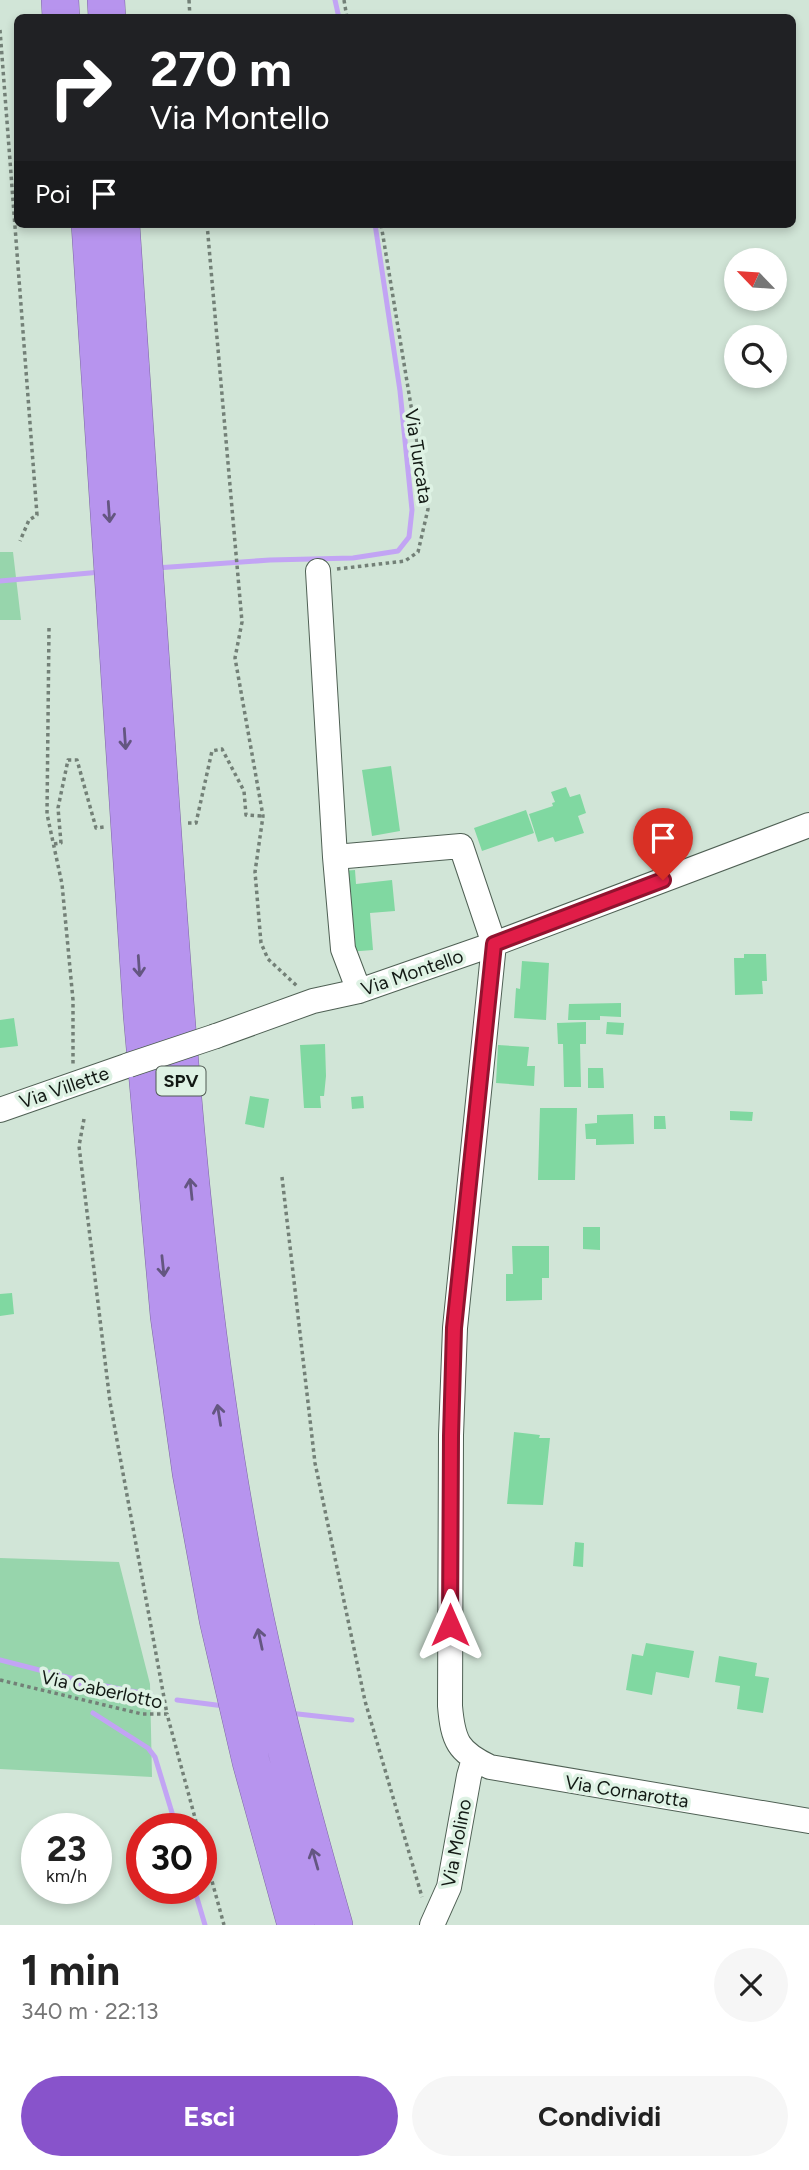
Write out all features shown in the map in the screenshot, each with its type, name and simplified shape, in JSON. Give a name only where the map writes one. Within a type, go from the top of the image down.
[{"type":"highway","points":[[75,228],[93,401],[106,463]]},
{"type":"highway","name":"SPV","points":[[90,228],[147,1083],[169,1316],[191,1473],[218,1620],[257,1785],[296,1925]]},
{"type":"highway","name":"SPV","points":[[121,228],[172,970],[189,1175],[205,1322],[231,1492],[256,1623],[284,1744],[334,1925]]},
{"type":"street","points":[[318,571],[335,857],[344,949],[359,990]]},
{"type":"street","name":"Via Montello","points":[[129,1065],[313,1001],[359,990],[494,944],[809,825]]},
{"type":"street","points":[[335,857],[461,846],[494,944]]},
{"type":"street","name":"Via Cornarotta","points":[[494,944],[454,1328],[450,1706],[455,1740],[474,1759],[514,1773],[809,1821]]},
{"type":"street","name":"Via Villette","points":[[0,1110],[129,1065]]},
{"type":"street","name":"Via Molino","points":[[432,1925],[449,1887],[474,1759]]},
{"type":"path","points":[[0,30],[14,214]]},
{"type":"path","points":[[15,228],[37,515],[29,520],[20,541]]},
{"type":"path","points":[[207,228],[242,622],[235,658],[262,816],[255,872],[261,943],[273,965],[313,1001]]},
{"type":"path","name":"Via Turcata","points":[[318,571],[405,561],[418,552],[428,509],[382,228]]},
{"type":"path","points":[[48,628],[47,802],[62,884],[73,1000],[74,1084]]},
{"type":"path","points":[[187,823],[196,823],[212,751],[222,749],[244,791],[246,816],[262,816]]},
{"type":"path","points":[[54,844],[61,843],[58,808],[68,760],[77,760],[96,828],[104,827]]},
{"type":"path","points":[[84,1119],[79,1146],[110,1402],[167,1714]]},
{"type":"path","points":[[282,1177],[315,1463],[365,1702],[416,1883],[432,1925]]},
{"type":"path","name":"Via Caberlotto","points":[[0,1680],[142,1714],[167,1714],[194,1813]]},
{"type":"path","points":[[217,1899],[224,1925]]},
{"type":"green space","points":[[0,552],[13,552],[21,620],[0,620]]},
{"type":"green space","points":[[0,1558],[119,1562],[150,1684],[152,1777],[0,1769]]},
{"type":"building","points":[[391,766],[400,831],[372,836],[362,770]]},
{"type":"building","points":[[566,787],[570,797],[580,794],[586,813],[578,816],[584,833],[555,842],[553,837],[538,842],[529,814],[553,806],[552,803],[555,802],[551,792]]},
{"type":"building","points":[[526,810],[534,833],[482,851],[474,828]]},
{"type":"building","points":[[355,870],[356,884],[392,880],[395,911],[370,913],[373,950],[348,952],[341,871]]},
{"type":"building","points":[[744,954],[766,954],[767,981],[762,981],[763,994],[735,995],[734,958],[744,958]]},
{"type":"building","points":[[522,961],[549,963],[546,1020],[514,1018],[516,988],[520,989]]},
{"type":"building","points":[[621,1003],[621,1017],[600,1016],[600,1020],[568,1020],[569,1004]]},
{"type":"building","points":[[14,1018],[18,1046],[0,1048],[0,1020]]},
{"type":"building","points":[[586,1022],[586,1044],[580,1044],[581,1087],[564,1087],[563,1044],[558,1044],[557,1023]]},
{"type":"building","points":[[607,1022],[624,1023],[623,1035],[606,1034]]},
{"type":"building","points":[[325,1044],[326,1076],[324,1096],[320,1096],[321,1108],[304,1108],[300,1045]]},
{"type":"building","points":[[498,1045],[529,1047],[527,1066],[535,1066],[534,1086],[496,1083]]},
{"type":"building","points":[[588,1068],[603,1068],[604,1088],[588,1088]]},
{"type":"building","points":[[250,1096],[269,1099],[264,1128],[245,1124]]},
{"type":"building","points":[[363,1096],[364,1108],[352,1109],[351,1097]]},
{"type":"building","points":[[540,1108],[577,1108],[575,1180],[538,1180]]},
{"type":"building","points":[[730,1111],[753,1112],[752,1121],[730,1120]]},
{"type":"building","points":[[633,1114],[634,1144],[596,1145],[596,1139],[586,1139],[585,1124],[597,1123],[597,1115]]},
{"type":"building","points":[[654,1116],[665,1116],[666,1129],[654,1129]]},
{"type":"building","points":[[583,1227],[600,1227],[600,1250],[583,1249]]},
{"type":"building","points":[[512,1246],[549,1246],[549,1278],[542,1278],[542,1300],[506,1301],[506,1274],[513,1274]]},
{"type":"building","points":[[12,1293],[14,1314],[0,1316],[0,1294]]},
{"type":"building","points":[[514,1432],[550,1438],[543,1505],[507,1504]]},
{"type":"building","points":[[575,1542],[584,1543],[583,1567],[573,1566]]},
{"type":"building","points":[[646,1643],[694,1651],[689,1678],[656,1672],[652,1695],[626,1690],[632,1654],[643,1656]]},
{"type":"building","points":[[719,1656],[757,1663],[755,1676],[769,1678],[763,1713],[737,1709],[740,1686],[715,1682]]},
{"type":"waterway","points":[[335,0],[338,14]]},
{"type":"waterway","points":[[156,568],[270,560],[353,558],[398,551],[409,537],[412,510],[400,391],[376,228]]},
{"type":"waterway","points":[[0,581],[101,572]]},
{"type":"waterway","points":[[0,1660],[151,1695]]},
{"type":"waterway","points":[[79,1683],[90,1692]]},
{"type":"waterway","points":[[177,1700],[224,1706]]},
{"type":"waterway","points":[[93,1713],[148,1748],[155,1757],[172,1813]]},
{"type":"waterway","points":[[289,1713],[352,1720]]},
{"type":"waterway","points":[[199,1904],[205,1925]]},
{"type":"route","points":[[450,1625],[454,1328],[494,944],[663,880]]}]
